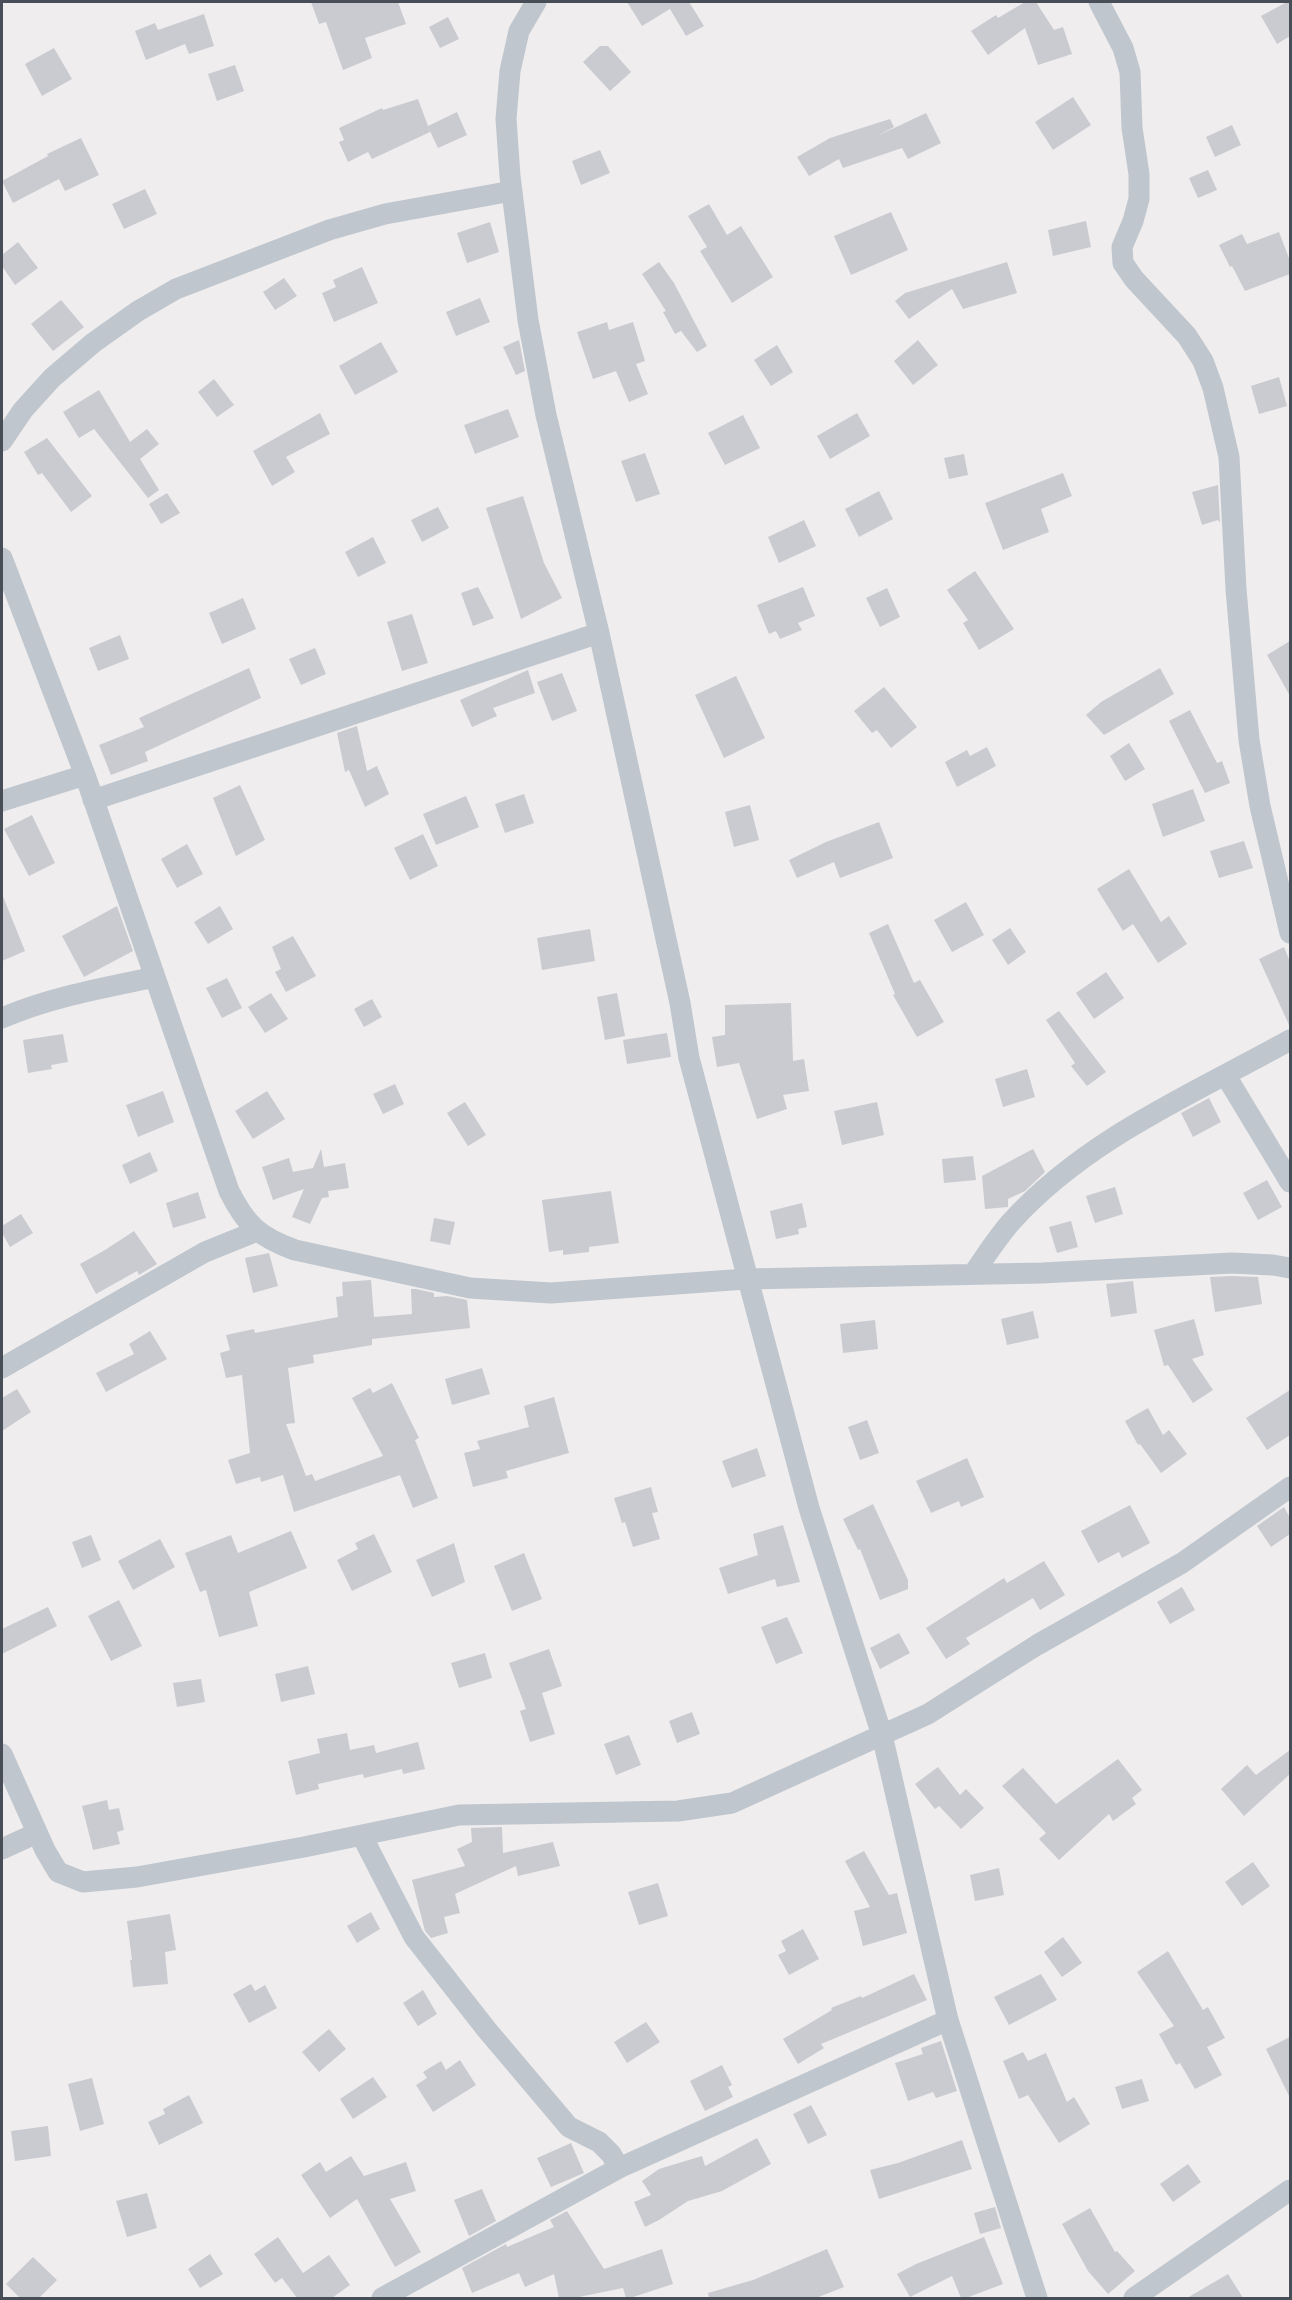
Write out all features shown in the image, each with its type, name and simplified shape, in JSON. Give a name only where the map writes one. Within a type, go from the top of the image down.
[{"type":"street","points":[[536,2],[519,31],[510,71],[506,119],[528,321],[546,415],[599,633],[680,1003],[689,1058],[746,1279],[809,1508],[882,1735],[948,2020],[1037,2298]]},
{"type":"street","points":[[1099,2],[1123,48],[1130,72],[1132,128],[1139,174],[1139,200],[1122,247],[1123,263],[1134,279],[1187,336],[1203,361],[1213,388],[1229,457],[1236,589],[1249,740],[1260,806],[1290,933]]},
{"type":"street","points":[[2,441],[22,410],[52,378],[93,342],[138,311],[176,289],[329,230],[385,214],[512,190]]},
{"type":"street","points":[[2,562],[85,775],[229,1191],[241,1215],[257,1231],[275,1243],[295,1250],[470,1288],[550,1293],[746,1279],[1042,1273],[1232,1263],[1290,1268]]},
{"type":"street","points":[[93,800],[599,633]]},
{"type":"street","points":[[2,801],[85,775]]},
{"type":"street","points":[[2,1018],[58,998],[155,977]]},
{"type":"street","points":[[973,1274],[1010,1223],[1052,1182],[1102,1143],[1158,1110],[1227,1076],[1290,1040]]},
{"type":"street","points":[[1227,1076],[1290,1182]]},
{"type":"street","points":[[2,1368],[205,1252],[257,1231]]},
{"type":"street","points":[[2,1754],[37,1833],[58,1872],[83,1882],[137,1877],[362,1836],[459,1815],[678,1811],[732,1803],[928,1714],[1028,1651],[1182,1563],[1290,1487]]},
{"type":"street","points":[[2,1849],[37,1833]]},
{"type":"street","points":[[362,1836],[414,1936],[487,2030],[569,2127],[599,2142],[611,2154],[619,2169]]},
{"type":"street","points":[[382,2298],[619,2169],[948,2020]]},
{"type":"street","points":[[1134,2298],[1290,2190]]},
{"type":"building","points":[[311,2],[398,2],[406,24],[365,38],[372,58],[343,70],[326,22],[319,24]]},
{"type":"building","points":[[627,2],[689,2],[704,26],[686,36],[670,9],[642,26]]},
{"type":"building","points":[[1025,2],[1036,2],[1054,30],[1063,27],[1072,54],[1038,65],[1025,28],[988,55],[971,31],[996,15],[998,18]]},
{"type":"building","points":[[1290,2],[1290,36],[1277,44],[1261,16]]},
{"type":"building","points":[[204,14],[214,46],[189,54],[185,44],[146,60],[135,31],[155,23],[158,30]]},
{"type":"building","points":[[448,17],[459,39],[440,48],[429,27]]},
{"type":"building","points":[[600,46],[608,46],[631,72],[610,91],[583,62]]},
{"type":"building","points":[[54,48],[72,79],[42,96],[25,64]]},
{"type":"building","points":[[235,65],[244,91],[217,101],[208,74]]},
{"type":"building","points":[[1073,97],[1091,125],[1053,150],[1035,122]]},
{"type":"building","points":[[418,99],[428,126],[457,112],[467,135],[438,148],[428,127],[430,132],[372,159],[368,152],[348,162],[339,142],[344,140],[339,128],[382,108],[383,110]]},
{"type":"building","points":[[926,113],[941,143],[908,159],[902,148],[843,168],[839,159],[809,176],[797,157],[830,138],[890,119],[894,127],[877,136]]},
{"type":"building","points":[[1232,125],[1241,145],[1215,157],[1206,137]]},
{"type":"building","points":[[81,138],[99,175],[65,191],[59,179],[13,203],[2,181],[48,156],[47,154]]},
{"type":"building","points":[[600,150],[610,173],[581,185],[572,161]]},
{"type":"building","points":[[1208,170],[1217,190],[1198,198],[1189,178]]},
{"type":"building","points":[[145,189],[157,214],[124,229],[112,204]]},
{"type":"building","points":[[709,204],[727,235],[741,226],[773,277],[732,303],[700,251],[707,247],[688,216]]},
{"type":"building","points":[[891,212],[908,250],[851,275],[834,236]]},
{"type":"building","points":[[1086,221],[1091,247],[1053,256],[1048,230]]},
{"type":"building","points":[[490,222],[499,252],[467,263],[457,233]]},
{"type":"building","points":[[1279,232],[1290,261],[1290,274],[1245,291],[1219,245],[1242,234],[1247,244]]},
{"type":"building","points":[[18,242],[38,268],[15,285],[2,266],[2,255]]},
{"type":"building","points":[[659,262],[674,283],[707,346],[697,352],[681,331],[675,334],[663,312],[666,311],[642,274]]},
{"type":"building","points":[[1007,262],[1017,293],[963,309],[952,289],[909,319],[895,301],[905,293]]},
{"type":"building","points":[[362,267],[378,303],[334,322],[322,293],[336,287],[333,280]]},
{"type":"building","points":[[284,278],[297,296],[275,310],[263,292]]},
{"type":"building","points":[[480,298],[490,322],[456,336],[446,312]]},
{"type":"building","points":[[61,300],[84,327],[53,351],[31,324]]},
{"type":"building","points":[[607,322],[609,330],[633,322],[645,361],[636,364],[648,394],[629,402],[616,371],[593,379],[577,332]]},
{"type":"building","points":[[519,340],[525,371],[516,375],[503,347]]},
{"type":"building","points":[[918,340],[938,365],[913,385],[894,361]]},
{"type":"building","points":[[381,342],[398,372],[355,395],[339,366]]},
{"type":"building","points":[[777,345],[793,372],[771,386],[754,360]]},
{"type":"building","points":[[1279,377],[1287,406],[1259,414],[1251,386]]},
{"type":"building","points":[[214,379],[234,405],[217,417],[198,392]]},
{"type":"building","points":[[99,390],[130,442],[147,429],[159,444],[140,459],[159,490],[148,498],[94,429],[79,438],[63,412]]},
{"type":"building","points":[[508,409],[519,437],[475,454],[464,425]]},
{"type":"building","points":[[320,413],[330,434],[286,457],[295,472],[272,486],[253,451]]},
{"type":"building","points":[[857,413],[870,436],[830,459],[817,436]]},
{"type":"building","points":[[743,415],[760,448],[725,465],[708,433]]},
{"type":"building","points":[[47,438],[92,496],[71,512],[42,473],[38,475],[24,452]]},
{"type":"building","points":[[645,453],[660,494],[636,502],[621,461]]},
{"type":"building","points":[[964,454],[968,475],[949,479],[944,458]]},
{"type":"building","points":[[1063,473],[1072,496],[1041,509],[1049,532],[1003,550],[985,503]]},
{"type":"building","points":[[1218,485],[1220,523],[1218,520],[1202,525],[1192,492]]},
{"type":"building","points":[[879,491],[893,519],[859,537],[845,509]]},
{"type":"building","points":[[167,493],[180,513],[161,524],[149,504]]},
{"type":"building","points":[[523,496],[544,563],[562,598],[521,619],[486,508]]},
{"type":"building","points":[[438,507],[449,528],[422,542],[411,520]]},
{"type":"building","points":[[804,520],[816,546],[779,563],[768,537]]},
{"type":"building","points":[[373,537],[386,563],[358,577],[345,552]]},
{"type":"building","points":[[975,571],[1014,629],[979,650],[963,623],[968,620],[947,590]]},
{"type":"building","points":[[478,587],[494,618],[473,626],[461,593]]},
{"type":"building","points":[[803,587],[815,616],[798,623],[802,630],[780,639],[776,631],[769,634],[757,605]]},
{"type":"building","points":[[887,588],[900,617],[880,627],[866,598]]},
{"type":"building","points":[[243,598],[256,629],[222,644],[209,613]]},
{"type":"building","points":[[412,614],[428,663],[402,671],[387,622]]},
{"type":"building","points":[[120,635],[129,659],[98,671],[89,648]]},
{"type":"building","points":[[1290,641],[1290,696],[1267,655]]},
{"type":"building","points":[[315,648],[326,674],[301,685],[289,659]]},
{"type":"building","points":[[249,668],[261,698],[145,752],[148,761],[111,775],[99,745],[144,727],[139,718]]},
{"type":"building","points":[[1160,668],[1174,694],[1104,735],[1086,715],[1101,702]]},
{"type":"building","points":[[528,670],[535,693],[493,708],[497,716],[472,727],[460,700]]},
{"type":"building","points":[[562,673],[577,711],[552,721],[537,682]]},
{"type":"building","points":[[736,676],[765,738],[724,758],[695,695]]},
{"type":"building","points":[[884,687],[917,727],[891,748],[877,730],[872,733],[854,711]]},
{"type":"building","points":[[1190,710],[1217,763],[1222,761],[1230,783],[1205,793],[1169,721]]},
{"type":"building","points":[[357,726],[367,771],[377,766],[389,794],[365,807],[349,770],[345,772],[337,733]]},
{"type":"building","points":[[1129,743],[1145,769],[1125,781],[1110,756]]},
{"type":"building","points":[[987,747],[996,766],[957,787],[945,762],[967,750],[970,756]]},
{"type":"building","points":[[240,785],[265,840],[236,856],[213,798]]},
{"type":"building","points":[[1193,789],[1205,821],[1163,837],[1152,804]]},
{"type":"building","points":[[524,794],[534,823],[505,833],[495,804]]},
{"type":"building","points":[[466,796],[479,827],[436,845],[423,814]]},
{"type":"building","points":[[750,805],[759,840],[734,847],[725,812]]},
{"type":"building","points":[[32,815],[55,863],[29,876],[4,829]]},
{"type":"building","points":[[879,822],[893,858],[840,878],[834,862],[797,878],[789,860],[826,842]]},
{"type":"building","points":[[423,834],[438,866],[410,880],[394,848]]},
{"type":"building","points":[[1244,841],[1253,868],[1219,878],[1210,851]]},
{"type":"building","points":[[187,844],[203,874],[177,888],[161,859]]},
{"type":"building","points":[[1129,869],[1161,922],[1169,916],[1187,944],[1158,963],[1133,924],[1123,931],[1097,889]]},
{"type":"building","points":[[2,894],[25,951],[2,961]]},
{"type":"building","points":[[966,902],[984,935],[952,952],[934,920]]},
{"type":"building","points":[[117,906],[133,951],[84,977],[62,936]]},
{"type":"building","points":[[220,906],[233,929],[208,944],[194,922]]},
{"type":"building","points":[[888,924],[914,983],[920,980],[944,1022],[917,1037],[893,995],[895,994],[869,933]]},
{"type":"building","points":[[1010,928],[1026,952],[1008,965],[992,940]]},
{"type":"building","points":[[590,929],[595,961],[542,970],[537,938]]},
{"type":"building","points":[[293,936],[316,976],[286,992],[275,972],[281,969],[272,947]]},
{"type":"building","points":[[1284,947],[1290,962],[1290,1027],[1259,959]]},
{"type":"building","points":[[1106,972],[1124,998],[1094,1019],[1076,993]]},
{"type":"building","points":[[227,978],[242,1008],[222,1018],[206,988]]},
{"type":"building","points":[[271,993],[288,1019],[265,1033],[248,1007]]},
{"type":"building","points":[[617,993],[625,1036],[605,1040],[597,997]]},
{"type":"building","points":[[372,999],[382,1017],[364,1027],[354,1009]]},
{"type":"building","points":[[791,1003],[793,1061],[804,1059],[809,1091],[783,1095],[787,1109],[757,1119],[739,1063],[717,1067],[712,1037],[725,1035],[725,1005]]},
{"type":"building","points":[[1059,1011],[1106,1072],[1087,1086],[1071,1066],[1075,1063],[1046,1020]]},
{"type":"building","points":[[667,1033],[671,1057],[627,1064],[623,1040]]},
{"type":"building","points":[[63,1034],[68,1062],[51,1065],[52,1069],[28,1073],[23,1040]]},
{"type":"building","points":[[1027,1069],[1035,1097],[1003,1107],[995,1079]]},
{"type":"building","points":[[395,1084],[404,1104],[383,1114],[373,1094]]},
{"type":"building","points":[[163,1091],[174,1122],[138,1137],[126,1105]]},
{"type":"building","points":[[267,1091],[285,1119],[253,1139],[235,1111]]},
{"type":"building","points":[[1209,1098],[1221,1122],[1193,1137],[1181,1113]]},
{"type":"building","points":[[465,1102],[486,1135],[468,1146],[447,1113]]},
{"type":"building","points":[[877,1102],[884,1135],[842,1145],[834,1111]]},
{"type":"building","points":[[321,1149],[324,1167],[345,1163],[349,1188],[328,1191],[329,1197],[322,1198],[310,1224],[292,1217],[304,1189],[273,1200],[262,1167],[289,1158],[293,1172],[313,1168]]},
{"type":"building","points":[[1033,1149],[1045,1172],[1025,1191],[1008,1199],[1008,1207],[985,1209],[982,1176]]},
{"type":"building","points":[[150,1152],[158,1171],[130,1184],[122,1165]]},
{"type":"building","points":[[973,1156],[976,1180],[944,1183],[942,1159]]},
{"type":"building","points":[[1267,1180],[1282,1207],[1258,1220],[1243,1193]]},
{"type":"building","points":[[1115,1187],[1123,1214],[1095,1223],[1086,1196]]},
{"type":"building","points":[[611,1191],[619,1243],[589,1247],[589,1252],[563,1255],[563,1250],[549,1252],[542,1200]]},
{"type":"building","points":[[198,1192],[206,1218],[173,1228],[166,1203]]},
{"type":"building","points":[[802,1203],[807,1227],[798,1229],[799,1234],[776,1239],[770,1211]]},
{"type":"building","points":[[21,1214],[33,1233],[10,1247],[2,1233],[2,1226]]},
{"type":"building","points":[[434,1218],[455,1222],[450,1245],[430,1241]]},
{"type":"building","points":[[1071,1221],[1078,1247],[1057,1253],[1049,1227]]},
{"type":"building","points":[[134,1231],[157,1264],[139,1275],[137,1271],[96,1294],[80,1264]]},
{"type":"building","points":[[269,1253],[278,1286],[253,1293],[245,1258]]},
{"type":"building","points":[[1210,1277],[1258,1277],[1262,1304],[1215,1312]]},
{"type":"building","points":[[371,1280],[374,1317],[412,1314],[411,1289],[416,1289],[434,1293],[434,1297],[447,1296],[467,1300],[470,1328],[372,1339],[372,1345],[313,1355],[314,1363],[288,1368],[295,1423],[286,1424],[306,1476],[312,1474],[315,1481],[383,1456],[352,1398],[370,1388],[373,1393],[392,1383],[419,1438],[415,1440],[438,1498],[413,1508],[400,1475],[294,1512],[283,1475],[261,1482],[260,1477],[236,1484],[228,1460],[250,1453],[242,1375],[226,1378],[220,1353],[230,1350],[226,1335],[254,1329],[255,1333],[338,1317],[336,1297],[343,1296],[342,1282]]},
{"type":"building","points":[[1133,1281],[1137,1313],[1111,1317],[1106,1284]]},
{"type":"building","points":[[1033,1311],[1039,1338],[1007,1345],[1001,1319]]},
{"type":"building","points":[[1194,1319],[1204,1355],[1192,1359],[1213,1390],[1193,1403],[1168,1365],[1164,1366],[1154,1330]]},
{"type":"building","points":[[875,1320],[878,1349],[843,1353],[840,1324]]},
{"type":"building","points":[[150,1331],[167,1359],[106,1392],[96,1373],[134,1354],[129,1344]]},
{"type":"building","points":[[482,1368],[490,1394],[452,1405],[445,1379]]},
{"type":"building","points":[[17,1389],[31,1412],[2,1431],[2,1398]]},
{"type":"building","points":[[1290,1390],[1290,1435],[1267,1450],[1246,1418]]},
{"type":"building","points":[[554,1397],[569,1453],[506,1471],[508,1478],[473,1487],[464,1453],[480,1449],[477,1441],[529,1427],[524,1406]]},
{"type":"building","points":[[1148,1408],[1163,1435],[1169,1430],[1187,1454],[1161,1473],[1140,1444],[1138,1445],[1125,1421]]},
{"type":"building","points":[[867,1420],[879,1453],[860,1460],[848,1427]]},
{"type":"building","points":[[757,1448],[766,1476],[732,1488],[722,1461]]},
{"type":"building","points":[[967,1458],[984,1497],[961,1507],[959,1501],[931,1513],[916,1481]]},
{"type":"building","points":[[651,1487],[658,1512],[652,1513],[660,1539],[633,1547],[614,1498]]},
{"type":"building","points":[[873,1504],[908,1580],[908,1589],[880,1600],[860,1549],[858,1550],[843,1519]]},
{"type":"building","points":[[1130,1505],[1150,1543],[1122,1558],[1119,1552],[1098,1563],[1081,1531]]},
{"type":"building","points":[[1284,1507],[1290,1518],[1290,1534],[1271,1547],[1257,1526]]},
{"type":"building","points":[[783,1525],[800,1582],[777,1587],[775,1579],[728,1594],[719,1568],[758,1555],[753,1534]]},
{"type":"building","points":[[291,1531],[307,1568],[249,1592],[258,1626],[219,1637],[206,1590],[200,1592],[185,1553],[231,1535],[238,1553]]},
{"type":"building","points":[[374,1534],[392,1572],[352,1591],[337,1560],[358,1549],[355,1543]]},
{"type":"building","points":[[91,1535],[101,1560],[82,1568],[72,1542]]},
{"type":"building","points":[[160,1539],[175,1567],[133,1590],[118,1561]]},
{"type":"building","points":[[454,1543],[465,1582],[432,1597],[416,1560]]},
{"type":"building","points":[[524,1553],[542,1599],[512,1611],[494,1566]]},
{"type":"building","points":[[1044,1561],[1065,1595],[1040,1610],[1033,1598],[966,1638],[970,1644],[946,1659],[926,1628],[1004,1578],[1007,1583]]},
{"type":"building","points":[[1182,1587],[1195,1610],[1170,1624],[1157,1602]]},
{"type":"building","points":[[119,1600],[142,1646],[111,1661],[88,1616]]},
{"type":"building","points":[[48,1607],[57,1626],[2,1654],[2,1629]]},
{"type":"building","points":[[787,1617],[803,1653],[776,1664],[761,1627]]},
{"type":"building","points":[[899,1633],[910,1653],[880,1669],[870,1648]]},
{"type":"building","points":[[549,1649],[562,1686],[542,1693],[555,1734],[530,1742],[520,1711],[526,1709],[509,1663]]},
{"type":"building","points":[[485,1653],[492,1678],[459,1688],[451,1663]]},
{"type":"building","points":[[308,1666],[315,1694],[281,1702],[275,1674]]},
{"type":"building","points":[[201,1679],[205,1702],[177,1707],[173,1683]]},
{"type":"building","points":[[692,1712],[700,1734],[677,1743],[669,1721]]},
{"type":"building","points":[[347,1733],[350,1750],[374,1745],[376,1753],[418,1742],[425,1769],[403,1774],[402,1769],[364,1778],[363,1774],[318,1784],[319,1789],[296,1795],[288,1761],[320,1753],[317,1739]]},
{"type":"building","points":[[629,1735],[641,1765],[616,1775],[604,1744]]},
{"type":"building","points":[[1290,1750],[1290,1774],[1244,1816],[1221,1789],[1247,1765],[1256,1775]]},
{"type":"building","points":[[1118,1759],[1142,1790],[1132,1798],[1136,1804],[1113,1821],[1109,1814],[1059,1860],[1039,1839],[1046,1833],[1002,1786],[1023,1768],[1056,1804]]},
{"type":"building","points":[[938,1767],[960,1795],[966,1789],[984,1808],[961,1829],[939,1806],[935,1809],[915,1784]]},
{"type":"building","points":[[107,1800],[109,1810],[119,1808],[124,1830],[117,1832],[120,1844],[93,1850],[82,1806]]},
{"type":"building","points":[[502,1827],[503,1853],[553,1842],[560,1866],[518,1876],[516,1866],[455,1894],[460,1913],[444,1917],[448,1933],[431,1938],[425,1931],[412,1880],[465,1866],[457,1849],[472,1842],[471,1828]]},
{"type":"building","points":[[864,1851],[889,1895],[897,1893],[907,1933],[863,1946],[854,1911],[870,1907],[845,1861]]},
{"type":"building","points":[[1253,1862],[1270,1886],[1242,1906],[1225,1882]]},
{"type":"building","points":[[999,1868],[1004,1895],[975,1901],[970,1875]]},
{"type":"building","points":[[658,1883],[668,1916],[639,1925],[628,1892]]},
{"type":"building","points":[[371,1912],[380,1929],[357,1943],[347,1926]]},
{"type":"building","points":[[170,1914],[176,1950],[165,1952],[168,1984],[133,1987],[127,1921]]},
{"type":"building","points":[[803,1929],[819,1959],[789,1975],[778,1955],[786,1951],[781,1941]]},
{"type":"building","points":[[1063,1937],[1082,1963],[1062,1977],[1044,1952]]},
{"type":"building","points":[[1168,1951],[1203,2010],[1208,2007],[1225,2038],[1207,2047],[1222,2075],[1195,2089],[1180,2063],[1176,2065],[1159,2034],[1174,2026],[1137,1972]]},
{"type":"building","points":[[914,1974],[927,2000],[821,2044],[824,2048],[798,2064],[783,2039],[832,2010],[831,2008],[861,1996],[862,1998]]},
{"type":"building","points":[[1041,1974],[1057,2000],[1009,2025],[994,1997]]},
{"type":"building","points":[[251,1984],[255,1991],[265,1985],[277,2008],[249,2023],[233,1994]]},
{"type":"building","points":[[423,1990],[437,2014],[418,2026],[403,2003]]},
{"type":"building","points":[[646,2022],[660,2042],[627,2063],[614,2042]]},
{"type":"building","points":[[329,2029],[346,2049],[319,2072],[302,2052]]},
{"type":"building","points":[[1290,2037],[1290,2098],[1266,2049]]},
{"type":"building","points":[[941,2041],[957,2091],[936,2098],[933,2092],[908,2101],[895,2063],[923,2054],[921,2048]]},
{"type":"building","points":[[1023,2052],[1028,2061],[1046,2053],[1067,2102],[1074,2097],[1090,2124],[1059,2143],[1028,2095],[1019,2099],[1003,2061]]},
{"type":"building","points":[[460,2060],[476,2085],[433,2112],[416,2085],[427,2078],[423,2072],[441,2061],[446,2070]]},
{"type":"building","points":[[722,2065],[732,2085],[728,2087],[733,2097],[705,2111],[690,2081]]},
{"type":"building","points":[[373,2077],[387,2097],[353,2119],[340,2099]]},
{"type":"building","points":[[92,2078],[104,2124],[80,2131],[68,2084]]},
{"type":"building","points":[[1142,2079],[1149,2101],[1122,2109],[1115,2087]]},
{"type":"building","points":[[189,2095],[203,2123],[159,2145],[148,2122],[165,2114],[163,2109]]},
{"type":"building","points":[[811,2105],[827,2135],[808,2144],[793,2114]]},
{"type":"building","points":[[48,2126],[51,2156],[15,2161],[11,2131]]},
{"type":"building","points":[[757,2138],[771,2164],[722,2191],[688,2201],[645,2227],[634,2202],[651,2195],[642,2181],[659,2169],[702,2156],[705,2166]]},
{"type":"building","points":[[962,2140],[972,2169],[879,2199],[870,2170],[898,2163]]},
{"type":"building","points":[[571,2143],[584,2173],[551,2187],[537,2158]]},
{"type":"building","points":[[351,2156],[364,2176],[406,2162],[416,2191],[390,2199],[421,2252],[395,2267],[357,2199],[330,2218],[301,2175],[320,2162],[326,2172]]},
{"type":"building","points":[[1188,2164],[1201,2182],[1173,2202],[1160,2184]]},
{"type":"building","points":[[482,2189],[496,2221],[469,2236],[454,2200]]},
{"type":"building","points":[[147,2193],[157,2228],[127,2237],[116,2201]]},
{"type":"building","points":[[995,2207],[1001,2228],[980,2234],[974,2213]]},
{"type":"building","points":[[1090,2208],[1115,2252],[1117,2251],[1135,2271],[1108,2294],[1088,2271],[1062,2224]]},
{"type":"building","points":[[567,2211],[604,2269],[662,2249],[673,2284],[630,2298],[626,2298],[623,2288],[574,2298],[559,2298],[554,2274],[525,2287],[519,2273],[472,2293],[462,2268],[506,2244],[507,2247],[554,2227],[550,2220]]},
{"type":"building","points":[[278,2237],[303,2273],[329,2255],[350,2285],[332,2298],[297,2298],[282,2278],[275,2283],[254,2254]]},
{"type":"building","points":[[984,2237],[1003,2284],[961,2298],[952,2276],[910,2297],[897,2274]]},
{"type":"building","points":[[827,2249],[844,2287],[816,2298],[709,2298],[708,2293],[753,2280]]},
{"type":"building","points":[[210,2254],[223,2274],[200,2288],[188,2269]]},
{"type":"building","points":[[33,2257],[57,2280],[39,2298],[20,2298],[6,2284]]},
{"type":"building","points":[[1228,2274],[1243,2298],[1187,2298]]}]
